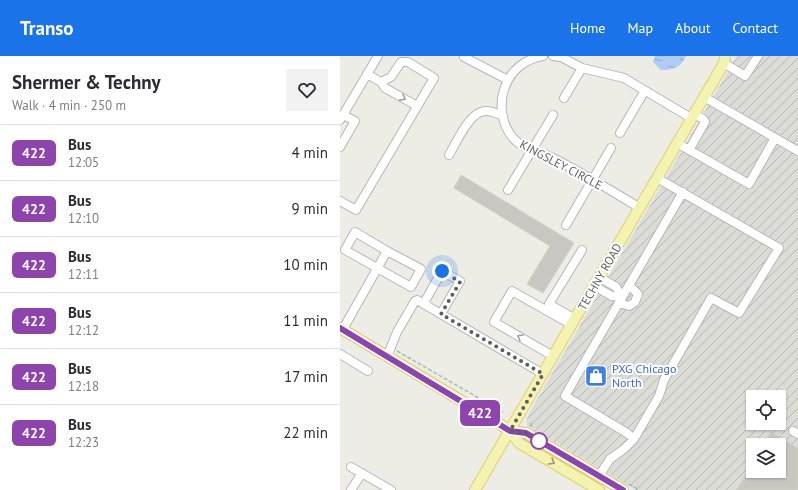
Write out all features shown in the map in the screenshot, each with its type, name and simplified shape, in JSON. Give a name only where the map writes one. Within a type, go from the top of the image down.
[{"type":"main road","name":"TECHNY ROAD","points":[[475,490],[727,58]]},
{"type":"main road","points":[[341,329],[389,352],[510,431],[519,443],[599,490]]},
{"type":"main road","points":[[510,431],[526,433],[623,490]]},
{"type":"street","points":[[340,148],[355,121],[342,118],[378,56]]},
{"type":"street","name":"KINGSLEY CIRCLE","points":[[543,56],[522,63],[508,80],[503,91],[502,116],[507,128],[516,141],[532,150],[553,158],[640,208]]},
{"type":"street","points":[[553,56],[561,57],[582,68],[624,78],[644,92],[693,116],[703,119],[705,122],[689,150]]},
{"type":"street","points":[[727,58],[745,76],[758,56]]},
{"type":"street","points":[[464,57],[508,80]]},
{"type":"street","points":[[340,201],[356,210],[434,78],[408,62],[401,62],[391,77],[381,82]]},
{"type":"street","points":[[564,98],[582,68]]},
{"type":"street","points":[[367,74],[381,82],[385,88],[417,106]]},
{"type":"street","points":[[620,132],[644,92]]},
{"type":"street","points":[[704,97],[798,151]]},
{"type":"street","points":[[449,155],[472,118],[481,112],[492,112],[502,116]]},
{"type":"street","points":[[508,190],[553,115]]},
{"type":"street","points":[[677,143],[749,184],[776,138]]},
{"type":"street","points":[[566,225],[611,148]]},
{"type":"street","points":[[599,476],[610,458],[624,449],[634,439],[659,396],[664,380],[711,298],[739,314],[779,248],[657,178]]},
{"type":"street","points":[[634,439],[627,433],[565,396],[683,192]]},
{"type":"street","points":[[355,232],[387,250],[421,269],[411,287],[345,250],[355,232]]},
{"type":"street","points":[[341,329],[387,250]]},
{"type":"street","points":[[573,322],[549,304],[582,250]]},
{"type":"street","points":[[424,303],[442,271],[448,274],[460,282],[441,314]]},
{"type":"street","points":[[597,282],[612,296],[629,306],[635,302],[638,294],[629,285]]},
{"type":"street","points":[[554,356],[494,322],[512,291],[573,322]]},
{"type":"street","points":[[389,352],[414,301],[424,303],[543,374]]},
{"type":"street","points":[[340,354],[368,371]]},
{"type":"street","points":[[351,467],[391,490]]},
{"type":"street","points":[[351,490],[362,473]]},
{"type":"path","points":[[389,352],[503,412]]},
{"type":"shaded area","points":[[737,56],[798,56],[798,490],[636,490],[527,426],[527,418]]},
{"type":"water","points":[[655,56],[686,56],[682,63],[676,68],[661,70],[653,62]]},
{"type":"building","points":[[461,175],[574,243],[543,293],[527,284],[550,246],[454,188]]},
{"type":"building","points":[[771,432],[781,438],[767,438]]},
{"type":"building","points":[[786,441],[798,448],[798,490],[737,490],[746,474],[746,478],[786,478]]},
{"type":"bus line","name":"422","points":[[340,328],[510,431],[526,433],[623,490]]},
{"type":"place","name":"PXG Chicago North","points":[[596,376]]},
{"type":"route","points":[[442,271],[460,282],[441,314],[543,374],[510,431],[526,433],[539,441]]}]
